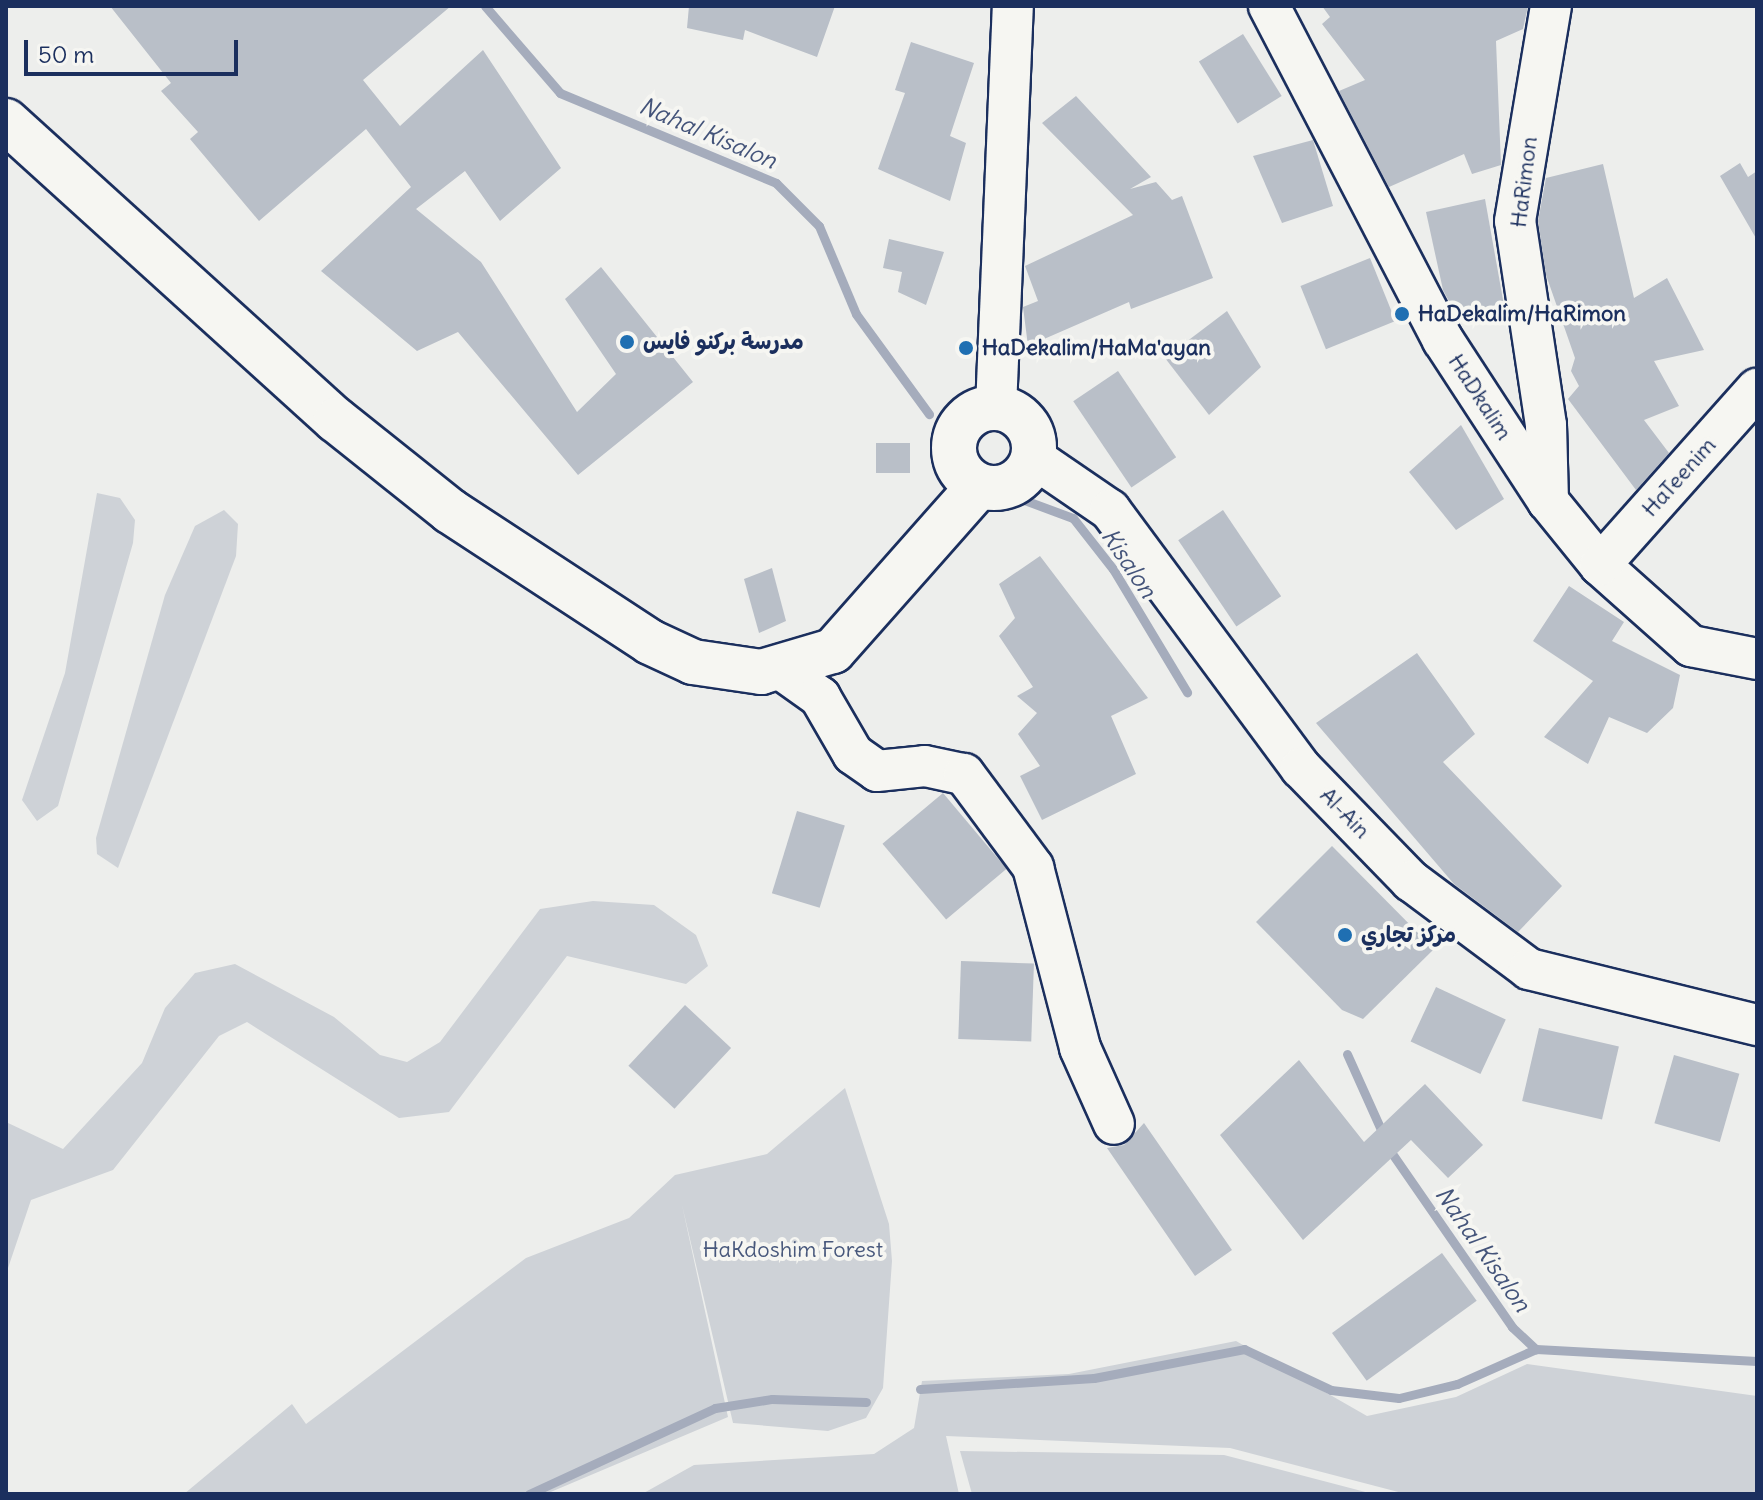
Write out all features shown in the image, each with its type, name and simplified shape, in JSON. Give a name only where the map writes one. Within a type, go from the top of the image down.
[{"type":"main road","points":[[6,121],[336,420],[450,511],[650,642],[732,670],[782,670],[833,651],[862,626],[979,486]]},
{"type":"main road","points":[[996,408],[1022,419],[1034,458],[1012,485],[979,486],[958,467],[954,439],[969,416],[996,408]]},
{"type":"street","points":[[996,408],[1013,6]]},
{"type":"street","name":"HaDkalim","points":[[1269,6],[1443,340],[1548,501],[1600,565],[1691,646],[1757,659]]},
{"type":"street","name":"HaRimon","points":[[1548,501],[1546,425],[1515,221],[1551,6]]},
{"type":"street","name":"HaTeenim","points":[[1600,565],[1743,429],[1757,389]]},
{"type":"street","name":"Al-Ain","points":[[1034,458],[1110,510],[1301,768],[1411,881],[1529,969],[1757,1025]]},
{"type":"street","points":[[782,670],[820,697],[853,754],[877,771],[925,766],[964,774],[1024,855],[1080,1048],[1114,1124]]},
{"type":"green space","points":[[97,493],[120,498],[135,520],[133,543],[58,806],[37,821],[22,800],[65,673]]},
{"type":"green space","points":[[224,510],[238,524],[236,556],[118,868],[97,854],[96,838],[165,595],[195,526]]},
{"type":"green space","points":[[593,901],[654,905],[696,935],[708,966],[686,984],[567,956],[449,1112],[399,1118],[247,1022],[219,1036],[113,1170],[31,1200],[6,1274],[6,1122],[63,1149],[142,1063],[165,1008],[195,973],[235,964],[334,1017],[380,1055],[407,1062],[440,1042],[540,909]]},
{"type":"green space","name":"HaKdoshim Forest","points":[[845,1088],[889,1224],[892,1261],[883,1388],[866,1418],[828,1431],[733,1423],[682,1205],[728,1417],[546,1494],[184,1494],[292,1404],[306,1424],[526,1258],[629,1218],[675,1175],[767,1154]]},
{"type":"green space","points":[[1236,1341],[1367,1416],[1456,1397],[1527,1364],[1757,1396],[1757,1494],[1406,1494],[1230,1448],[946,1436],[959,1494],[642,1494],[694,1465],[874,1454],[914,1428],[922,1381],[1069,1374]]},
{"type":"green space","points":[[960,1451],[1224,1455],[1373,1494],[972,1494]]},
{"type":"building","points":[[110,6],[451,6],[363,80],[400,126],[483,50],[561,168],[500,221],[465,171],[416,209],[481,262],[577,412],[616,374],[565,299],[601,267],[693,382],[578,475],[458,332],[417,351],[321,271],[411,187],[366,129],[259,221],[190,139],[198,132],[161,91],[171,83]]},
{"type":"building","points":[[689,6],[835,6],[817,57],[745,30],[743,40],[687,28]]},
{"type":"building","points":[[1322,6],[1528,6],[1523,29],[1496,41],[1501,165],[1472,174],[1464,154],[1389,187],[1339,91],[1365,80],[1322,24],[1330,17]]},
{"type":"building","points":[[1243,34],[1282,96],[1238,123],[1199,62]]},
{"type":"building","points":[[911,42],[974,63],[950,136],[966,143],[950,201],[878,169],[905,93],[895,90]]},
{"type":"building","points":[[1076,96],[1151,177],[1130,189],[1156,182],[1172,200],[1182,196],[1213,278],[1131,309],[1129,302],[1028,346],[1023,307],[1038,301],[1025,266],[1133,215],[1042,123]]},
{"type":"building","points":[[1313,140],[1333,206],[1282,223],[1253,156]]},
{"type":"building","points":[[1740,163],[1748,177],[1757,171],[1757,240],[1720,176]]},
{"type":"building","points":[[1603,164],[1634,298],[1667,278],[1704,350],[1654,361],[1679,406],[1644,420],[1669,453],[1636,490],[1568,399],[1579,386],[1571,371],[1575,358],[1546,275],[1538,221],[1546,178]]},
{"type":"building","points":[[1485,199],[1505,311],[1459,320],[1443,290],[1426,212]]},
{"type":"building","points":[[889,239],[944,252],[926,305],[898,292],[902,272],[883,268]]},
{"type":"building","points":[[1370,258],[1395,321],[1326,349],[1300,286]]},
{"type":"building","points":[[1227,311],[1261,367],[1209,415],[1165,358]]},
{"type":"building","points":[[1118,371],[1176,457],[1131,487],[1073,401]]},
{"type":"building","points":[[1461,425],[1504,499],[1456,530],[1409,472]]},
{"type":"building","points":[[876,443],[910,443],[910,473],[876,473]]},
{"type":"building","points":[[1223,510],[1281,596],[1236,626],[1178,540]]},
{"type":"building","points":[[1040,556],[1148,698],[1111,716],[1136,774],[1042,820],[1020,776],[1040,766],[1018,734],[1037,713],[1017,696],[1033,687],[999,636],[1015,618],[999,584]]},
{"type":"building","points":[[772,568],[786,621],[759,633],[744,579]]},
{"type":"building","points":[[1569,586],[1624,622],[1612,641],[1680,675],[1673,708],[1647,733],[1609,717],[1588,764],[1544,737],[1593,681],[1533,641]]},
{"type":"building","points":[[1417,653],[1475,734],[1443,762],[1562,886],[1518,932],[1454,884],[1316,723]]},
{"type":"building","points":[[943,793],[1007,869],[946,920],[882,844]]},
{"type":"building","points":[[797,811],[845,826],[820,908],[772,893]]},
{"type":"building","name":"مركز تجاري","points":[[1332,846],[1434,949],[1363,1019],[1342,1010],[1256,922]]},
{"type":"building","points":[[961,961],[1034,964],[1031,1042],[958,1039]]},
{"type":"building","points":[[1436,987],[1506,1020],[1480,1074],[1411,1041]]},
{"type":"building","points":[[685,1005],[731,1048],[674,1109],[628,1066]]},
{"type":"building","points":[[1539,1028],[1619,1046],[1602,1120],[1522,1101]]},
{"type":"building","points":[[1674,1055],[1739,1074],[1720,1142],[1654,1123]]},
{"type":"building","points":[[1299,1060],[1364,1142],[1425,1084],[1483,1145],[1448,1178],[1411,1140],[1303,1240],[1220,1135]]},
{"type":"building","points":[[1144,1123],[1232,1250],[1195,1276],[1107,1148],[1124,1145]]},
{"type":"building","points":[[1442,1253],[1477,1301],[1367,1381],[1332,1333]]},
{"type":"waterway","name":"Nahal Kisalon","points":[[485,6],[560,93],[776,183],[819,226],[856,314],[929,414]]},
{"type":"waterway","name":"Kisalon","points":[[1008,494],[1073,518],[1113,569],[1187,692]]},
{"type":"waterway","name":"Nahal Kisalon","points":[[1347,1054],[1391,1152],[1512,1327],[1536,1349],[1757,1361]]},
{"type":"waterway","points":[[920,1389],[1094,1378],[1244,1349],[1331,1390],[1399,1398],[1457,1384],[1536,1349]]},
{"type":"waterway","points":[[529,1494],[715,1408],[772,1399],[866,1402]]},
{"type":"place","name":"HaDekalim/HaRimon","points":[[1402,314]]},
{"type":"place","name":"مدرسة بركنو فايس","points":[[627,342]]},
{"type":"place","name":"HaDekalim/HaMa'ayan","points":[[966,348]]},
{"type":"place","name":"مركز تجاري","points":[[1345,935]]}]
